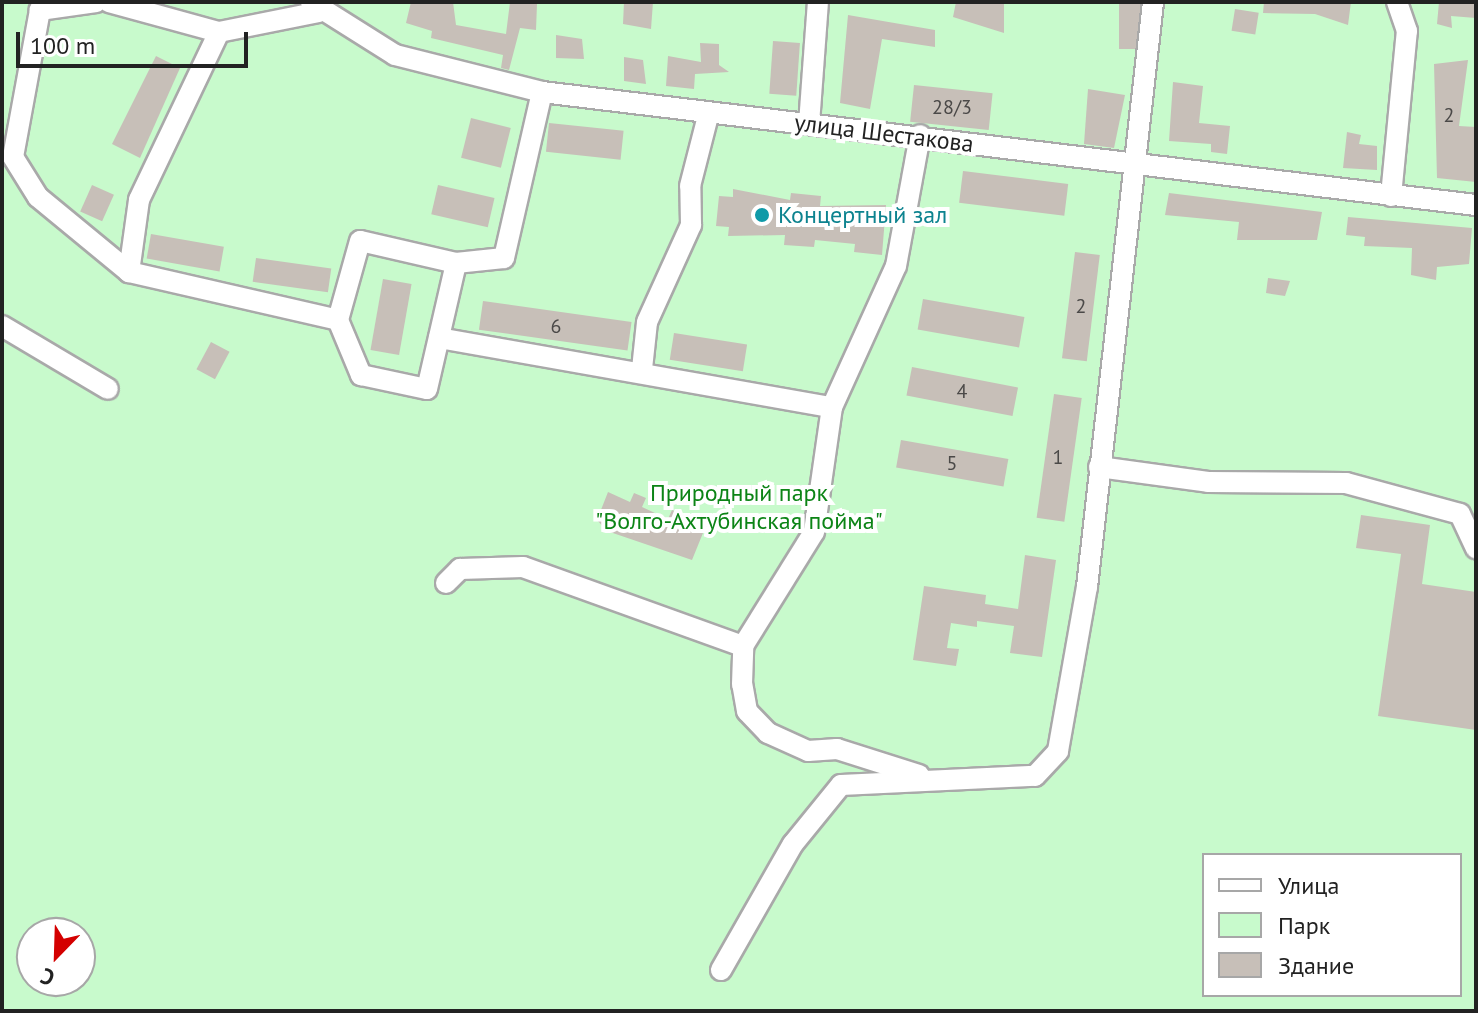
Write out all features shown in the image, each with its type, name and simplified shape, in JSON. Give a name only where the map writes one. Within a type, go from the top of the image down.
[{"type":"street","points":[[96,2],[40,10],[13,157],[38,197],[129,272],[338,320]]},
{"type":"street","points":[[109,2],[219,32],[315,7]]},
{"type":"street","points":[[809,124],[818,2]]},
{"type":"street","points":[[721,970],[793,844],[841,785],[923,777],[1035,776],[1058,751],[1099,467],[1129,168],[1153,2]]},
{"type":"street","points":[[1391,196],[1407,31],[1397,2]]},
{"type":"street","name":"улица Шестакова","points":[[315,7],[395,55],[542,92],[920,135],[1129,168],[1476,205]]},
{"type":"street","points":[[129,272],[139,200],[219,32]]},
{"type":"street","points":[[456,263],[427,389],[361,375],[338,320],[360,241],[456,263],[504,258],[542,92]]},
{"type":"street","points":[[642,369],[647,322],[691,225],[690,186],[709,112]]},
{"type":"street","points":[[920,135],[896,266],[832,407],[814,532],[743,646],[747,711],[768,733],[808,751],[837,749],[923,777]]},
{"type":"street","points":[[2,326],[108,389]]},
{"type":"street","points":[[439,338],[642,369],[832,407]]},
{"type":"street","points":[[1099,467],[1208,482],[1346,483],[1460,514],[1476,549]]},
{"type":"street","points":[[446,583],[460,569],[523,567],[743,646]]},
{"type":"green space","name":"Природный парк \"Волго-Ахтубинская пойма\"","points":[[2,2],[1476,2],[1476,1011],[2,1011]]},
{"type":"building","points":[[411,2],[453,2],[456,25],[506,34],[510,2],[530,2],[537,4],[536,30],[520,28],[509,70],[501,68],[503,55],[431,38],[432,31],[406,23]]},
{"type":"building","points":[[624,2],[653,2],[651,29],[623,24]]},
{"type":"building","points":[[956,2],[1004,2],[1004,33],[953,17]]},
{"type":"building","points":[[1119,2],[1140,2],[1140,49],[1119,49]]},
{"type":"building","points":[[1264,2],[1351,2],[1348,25],[1315,14],[1263,13]]},
{"type":"building","points":[[1439,2],[1476,2],[1476,18],[1451,16],[1452,28],[1437,24]]},
{"type":"building","points":[[1235,9],[1259,13],[1255,34],[1232,31]]},
{"type":"building","points":[[848,15],[935,30],[935,47],[882,39],[870,109],[840,103]]},
{"type":"building","points":[[556,35],[582,39],[584,59],[556,58]]},
{"type":"building","points":[[773,41],[800,43],[796,96],[769,94]]},
{"type":"building","points":[[700,43],[719,44],[719,65],[729,72],[695,74],[694,89],[666,86],[668,56],[701,62]]},
{"type":"building","points":[[156,56],[180,68],[140,158],[112,144]]},
{"type":"building","points":[[624,57],[643,60],[646,84],[624,81]]},
{"type":"building","points":[[1468,60],[1459,126],[1476,127],[1476,182],[1437,178],[1434,64]]},
{"type":"building","points":[[1173,82],[1203,86],[1199,123],[1230,126],[1227,154],[1211,152],[1211,144],[1169,141]]},
{"type":"building","points":[[914,85],[993,93],[989,130],[910,122]]},
{"type":"building","points":[[1088,89],[1125,95],[1114,148],[1084,144]]},
{"type":"building","points":[[471,118],[511,128],[501,168],[461,158]]},
{"type":"building","points":[[549,123],[624,131],[621,160],[546,152]]},
{"type":"building","points":[[1347,132],[1361,135],[1359,144],[1377,146],[1377,170],[1343,168]]},
{"type":"building","points":[[963,171],[1068,184],[1064,216],[959,203]]},
{"type":"building","points":[[92,185],[114,195],[102,221],[80,211]]},
{"type":"building","points":[[438,185],[495,198],[488,227],[431,214]]},
{"type":"building","points":[[733,189],[790,200],[791,193],[821,196],[820,206],[886,205],[882,255],[854,252],[855,244],[815,240],[814,247],[784,245],[785,235],[728,236],[729,227],[716,226],[719,196],[733,197]]},
{"type":"building","points":[[1169,193],[1322,212],[1317,240],[1237,240],[1239,222],[1165,215]]},
{"type":"building","points":[[1348,217],[1472,228],[1469,264],[1437,267],[1436,280],[1411,275],[1412,248],[1364,246],[1365,237],[1346,235]]},
{"type":"building","points":[[151,234],[224,247],[220,271],[147,259]]},
{"type":"building","points":[[1075,252],[1100,255],[1087,361],[1062,358]]},
{"type":"building","points":[[256,258],[331,269],[328,292],[253,282]]},
{"type":"building","points":[[1268,278],[1290,281],[1285,296],[1266,293]]},
{"type":"building","points":[[383,279],[412,284],[399,355],[370,350]]},
{"type":"building","points":[[923,299],[1024,317],[1019,347],[918,330]]},
{"type":"building","points":[[483,301],[632,322],[628,351],[479,330]]},
{"type":"building","points":[[674,333],[747,345],[743,371],[670,360]]},
{"type":"building","points":[[211,342],[230,352],[215,379],[196,369]]},
{"type":"building","points":[[912,367],[1018,388],[1012,416],[906,395]]},
{"type":"building","points":[[1054,394],[1082,398],[1064,522],[1037,518]]},
{"type":"building","points":[[901,440],[1008,459],[1003,487],[896,468]]},
{"type":"building","points":[[608,492],[630,502],[634,493],[646,498],[642,507],[668,519],[672,510],[683,515],[680,523],[703,533],[692,560],[607,531],[597,520]]},
{"type":"building","points":[[1361,515],[1430,525],[1422,584],[1476,592],[1476,730],[1378,716],[1401,554],[1356,548]]},
{"type":"building","points":[[1025,555],[1056,560],[1042,657],[1010,653],[1014,626],[977,621],[977,627],[951,623],[947,648],[959,649],[956,666],[913,660],[924,586],[986,595],[985,604],[1018,609]]},
{"type":"place","name":"Концертный зал","points":[[762,215]]}]
